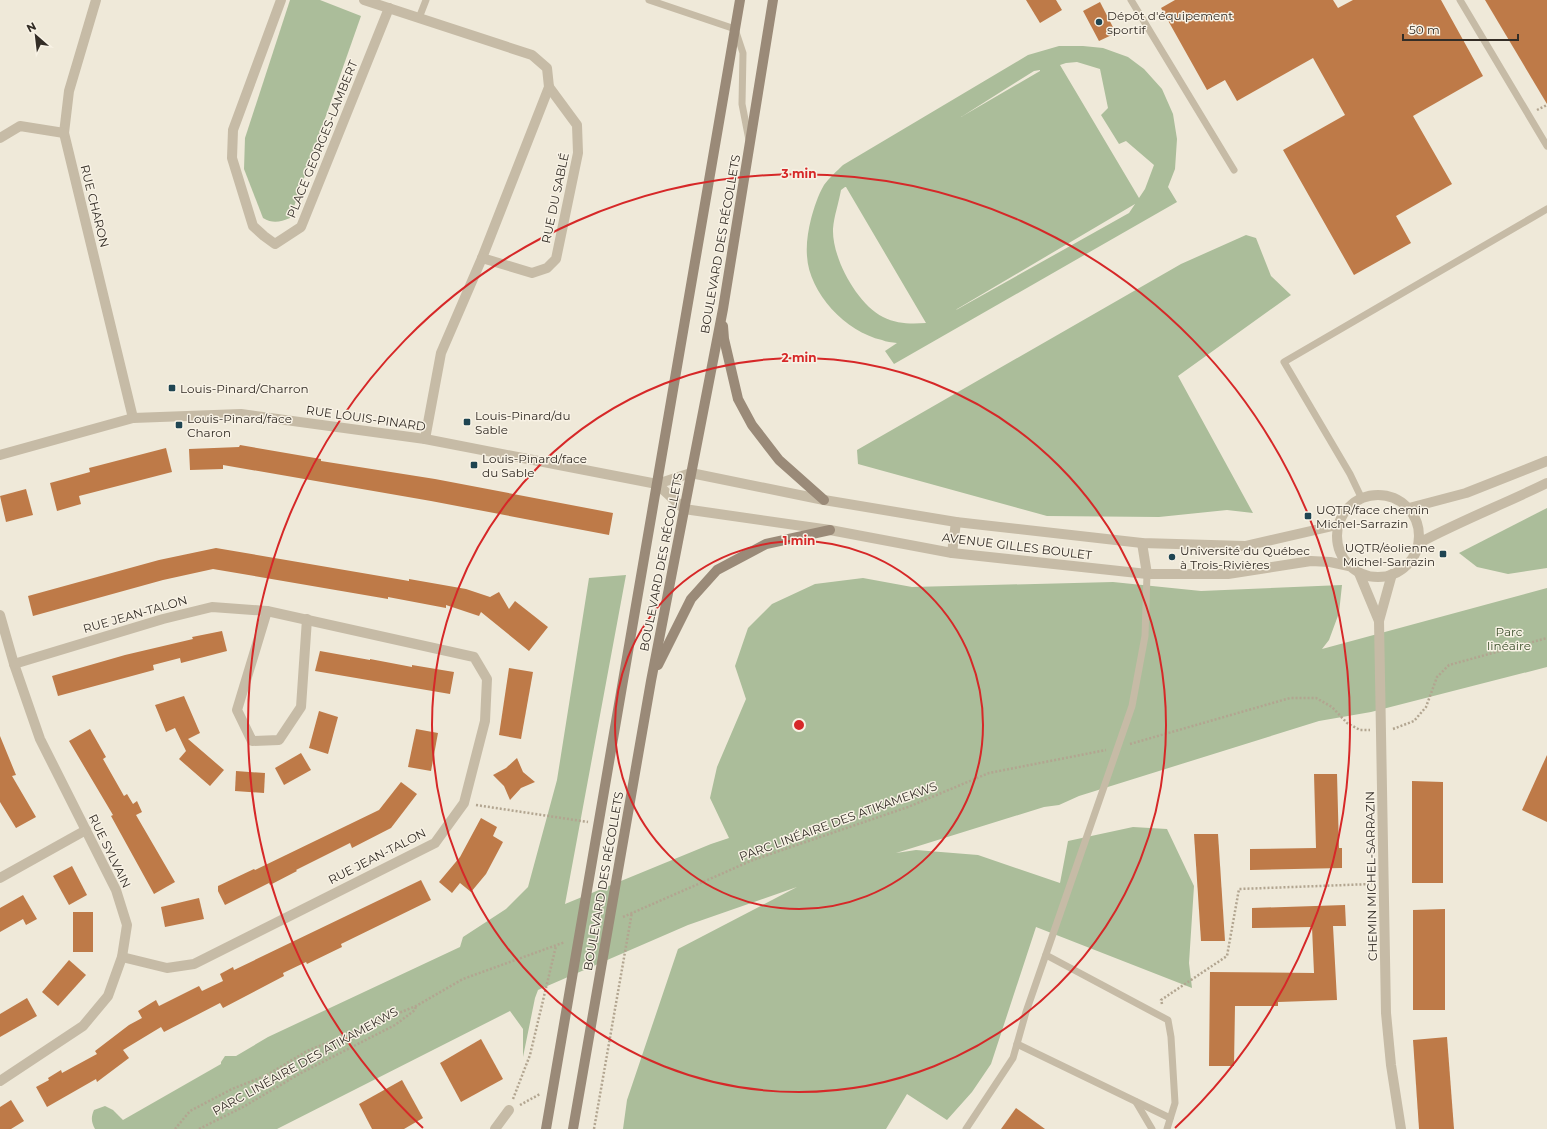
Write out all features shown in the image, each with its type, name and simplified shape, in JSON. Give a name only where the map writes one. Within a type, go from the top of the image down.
[{"type":"main road","name":"BOULEVARD DES RÉCOLLETS","points":[[546,1129],[740,0]]},
{"type":"main road","name":"BOULEVARD DES RÉCOLLETS","points":[[573,1129],[651,681],[723,309],[773,0]]},
{"type":"main road","points":[[723,309],[724,340],[738,399],[752,425],[779,460],[824,500]]},
{"type":"main road","points":[[651,681],[669,641],[691,599],[718,570],[766,544],[830,530]]},
{"type":"street","name":"RUE CHARON","points":[[96,0],[69,91],[64,133],[133,418]]},
{"type":"street","name":"PLACE GEORGES-LAMBERT","points":[[281,0],[233,130],[232,158],[253,226],[275,244],[301,227],[389,8]]},
{"type":"street","points":[[364,0],[532,55],[547,68],[549,87],[482,258],[441,353],[425,439]]},
{"type":"street","name":"RUE DU SABLÉ","points":[[482,258],[532,273],[547,268],[556,259],[578,153],[578,132],[577,125],[549,87]]},
{"type":"street","points":[[0,138],[20,126],[64,133]]},
{"type":"street","name":"RUE LOUIS-PINARD","points":[[0,455],[133,418],[241,414],[425,439],[657,484],[691,473]]},
{"type":"street","points":[[1410,508],[1466,493],[1547,461]]},
{"type":"street","name":"AVENUE GILLES BOULET","points":[[691,473],[824,500],[956,522],[1142,543],[1245,546],[1337,525]]},
{"type":"street","points":[[1361,497],[1374,494],[1387,495],[1399,500],[1410,508],[1416,519],[1419,531],[1419,543],[1450,527],[1496,508],[1547,483]]},
{"type":"street","points":[[657,484],[684,509]]},
{"type":"street","name":"AVENUE GILLES BOULET","points":[[1361,497],[1350,504],[1342,514],[1337,525],[1337,547],[1349,566],[1359,573],[1371,577],[1384,577],[1407,566],[1415,555],[1419,543]]},
{"type":"street","name":"AVENUE GILLES BOULET","points":[[684,509],[830,530],[952,552],[1147,574],[1228,574],[1311,561],[1330,562],[1349,566]]},
{"type":"street","points":[[952,552],[956,522]]},
{"type":"street","points":[[1142,543],[1147,574]]},
{"type":"street","name":"CHEMIN MICHEL-SARRAZIN","points":[[1359,573],[1379,621]]},
{"type":"street","name":"CHEMIN MICHEL-SARRAZIN","points":[[1392,574],[1379,621],[1386,1013],[1391,1065],[1401,1129]]},
{"type":"street","name":"RUE JEAN-TALON","points":[[14,664],[163,619],[212,607],[267,611],[474,657],[487,679],[485,721],[464,803],[435,843],[194,964],[167,968],[122,958]]},
{"type":"street","points":[[267,611],[236,710],[252,741],[279,740],[301,707],[307,619]]},
{"type":"street","name":"RUE SYLVAIN","points":[[0,615],[14,664],[40,739],[116,890],[127,925],[122,958],[108,996],[83,1026],[0,1081]]},
{"type":"street","points":[[0,878],[86,830]]},
{"type":"street","points":[[495,1129],[509,1110]]},
{"type":"lane","points":[[420,18],[426,0]]},
{"type":"lane","points":[[649,0],[735,29],[741,43],[743,53],[742,104],[750,144]]},
{"type":"lane","points":[[1132,0],[1234,170]]},
{"type":"lane","points":[[1460,0],[1547,146]]},
{"type":"lane","points":[[1361,497],[1350,474],[1284,362],[1547,209]]},
{"type":"lane","points":[[966,1129],[1013,1058],[1026,1012],[1132,706],[1145,636],[1147,574]]},
{"type":"lane","points":[[1046,955],[1168,1020],[1171,1037],[1175,1103],[1167,1129]]},
{"type":"lane","points":[[1017,1044],[1170,1118]]},
{"type":"lane","points":[[1136,1102],[1152,1129]]},
{"type":"path","points":[[1395,729],[1414,721],[1426,707],[1437,677],[1449,665],[1547,638]]},
{"type":"path","points":[[1132,743],[1290,698],[1316,698],[1332,707],[1347,723],[1360,730]]},
{"type":"path","name":"PARC LINÉAIRE DES ATIKAMEKWS","points":[[628,914],[753,860],[908,807],[989,773],[1101,752]]},
{"type":"path","points":[[464,803],[599,824]]},
{"type":"path","points":[[1168,1020],[1161,1000],[1228,956],[1239,889],[1384,884]]},
{"type":"path","points":[[594,1129],[632,912]]},
{"type":"path","name":"PARC LINÉAIRE DES ATIKAMEKWS","points":[[175,1129],[190,1111],[232,1089],[267,1075],[307,1051],[416,1006],[463,979],[566,942]]},
{"type":"path","points":[[509,1110],[530,1055],[556,946]]},
{"type":"path","name":"PARC LINÉAIRE DES ATIKAMEKWS","points":[[199,1129],[243,1107],[301,1072],[395,1025],[415,1010],[416,1006]]},
{"type":"path","points":[[509,1110],[553,1087]]},
{"type":"green space","points":[[290,0],[320,0],[361,16],[290,218],[273,222],[263,218],[244,169],[245,138]]},
{"type":"green space","points":[[1059,46],[1103,48],[1128,57],[1144,69],[1162,89],[1173,114],[1177,139],[1175,169],[1168,187],[1177,202],[894,364],[885,351],[897,343],[869,336],[855,329],[832,309],[814,284],[809,270],[807,242],[811,219],[820,193],[826,182],[843,165],[1028,55]],"holes":[[[1077,62],[1100,69],[1108,108],[1101,115],[1119,144],[1126,141],[1154,165],[1145,189],[1139,198],[1060,65]],[[1040,70],[961,117],[1034,71]],[[846,187],[926,323],[904,323],[883,317],[873,311],[855,291],[842,266],[834,241],[833,229],[841,190]],[[1135,204],[1129,213],[956,310]]]},
{"type":"green space","points":[[1246,235],[1256,238],[1271,276],[1291,295],[1178,376],[1253,513],[1227,510],[1159,517],[1047,516],[858,464],[857,450],[1181,264]]},
{"type":"green space","points":[[1547,508],[1547,568],[1508,574],[1477,567],[1459,553]]},
{"type":"green space","name":"Parc linéaire","points":[[626,575],[565,904],[729,838],[710,798],[717,767],[746,699],[735,666],[748,628],[772,604],[815,584],[863,578],[912,587],[1113,582],[1201,591],[1342,585],[1339,613],[1329,640],[1322,649],[1547,588],[1547,667],[1371,712],[1319,721],[1079,796],[1059,805],[1044,807],[896,853],[916,850],[978,855],[1060,883],[1068,841],[1133,827],[1167,829],[1194,886],[1189,963],[1192,988],[1036,927],[991,1064],[972,1092],[947,1120],[907,1094],[886,1129],[623,1129],[627,1100],[678,949],[797,887],[688,925],[538,990],[523,1057],[523,1029],[510,1011],[277,1129],[95,1129],[92,1120],[94,1110],[105,1106],[113,1110],[123,1120],[221,1064],[225,1056],[236,1056],[268,1037],[460,947],[463,937],[506,909],[528,887],[557,780],[589,578]]},
{"type":"building","points":[[1026,0],[1056,0],[1062,10],[1040,23]]},
{"type":"building","points":[[1175,0],[1333,0],[1338,8],[1353,0],[1441,0],[1483,76],[1413,116],[1452,184],[1396,216],[1411,243],[1354,275],[1283,150],[1345,115],[1313,58],[1237,101],[1225,80],[1207,90],[1161,8]]},
{"type":"building","points":[[1485,0],[1547,0],[1547,104]]},
{"type":"building","name":"Dépôt d'équipement sportif","points":[[1100,2],[1116,33],[1099,41],[1083,11]]},
{"type":"building","points":[[240,445],[321,459],[321,461],[435,479],[613,513],[609,535],[431,501],[223,465],[223,469],[190,470],[189,449],[239,447]]},
{"type":"building","points":[[166,448],[172,472],[79,496],[81,504],[57,511],[50,483],[90,472],[89,468]]},
{"type":"building","points":[[26,489],[33,515],[6,522],[0,496]]},
{"type":"building","points":[[216,548],[409,581],[409,579],[466,589],[490,597],[499,592],[509,609],[515,601],[548,627],[529,651],[481,612],[479,616],[446,605],[446,608],[388,597],[388,599],[213,569],[163,580],[33,616],[28,596],[159,560]]},
{"type":"building","points":[[222,631],[227,651],[181,663],[180,658],[153,665],[154,670],[58,696],[52,676],[125,655],[193,639],[192,637]]},
{"type":"building","points":[[320,651],[412,667],[412,665],[454,672],[450,694],[315,671]]},
{"type":"building","points":[[509,668],[533,672],[521,739],[499,735]]},
{"type":"building","points":[[184,696],[200,733],[188,739],[224,770],[210,786],[179,759],[186,751],[175,728],[166,732],[155,705]]},
{"type":"building","points":[[319,711],[338,717],[328,754],[309,748]]},
{"type":"building","points":[[90,729],[106,757],[103,759],[124,796],[127,794],[133,804],[137,801],[142,812],[136,815],[175,882],[154,894],[111,816],[113,815],[69,741]]},
{"type":"building","points":[[416,729],[438,733],[431,771],[408,767]]},
{"type":"building","points":[[0,736],[16,775],[12,776],[36,817],[16,828],[0,802]]},
{"type":"building","points":[[301,753],[311,770],[284,785],[275,768]]},
{"type":"building","points":[[1547,755],[1547,822],[1522,810]]},
{"type":"building","points":[[517,758],[523,772],[535,782],[521,788],[510,800],[504,786],[493,775],[506,768]]},
{"type":"building","points":[[236,771],[265,773],[264,793],[235,791]]},
{"type":"building","points":[[1314,774],[1337,774],[1339,848],[1342,848],[1342,868],[1250,870],[1250,849],[1316,848]]},
{"type":"building","points":[[1412,781],[1443,782],[1443,883],[1412,883]]},
{"type":"building","points":[[401,782],[417,794],[391,828],[352,848],[350,843],[270,885],[269,883],[225,905],[218,891],[218,886],[254,869],[255,870],[379,810]]},
{"type":"building","points":[[481,818],[497,827],[493,836],[503,842],[486,874],[471,892],[460,883],[452,893],[439,882],[460,857]]},
{"type":"building","points":[[1194,834],[1218,834],[1225,941],[1201,941]]},
{"type":"building","points":[[72,866],[87,895],[69,905],[53,876]]},
{"type":"building","points":[[421,880],[431,900],[341,944],[342,947],[307,964],[306,962],[283,973],[284,976],[223,1008],[220,1003],[164,1032],[161,1027],[123,1050],[129,1058],[97,1082],[96,1079],[47,1107],[36,1087],[49,1080],[48,1078],[61,1070],[62,1073],[97,1054],[95,1051],[129,1025],[142,1018],[138,1011],[156,1000],[159,1006],[199,986],[202,991],[223,981],[220,974],[233,967],[234,970]]},
{"type":"building","points":[[23,895],[37,919],[26,925],[23,919],[0,932],[0,908]]},
{"type":"building","points":[[199,898],[204,919],[165,927],[161,907]]},
{"type":"building","points":[[1345,905],[1346,926],[1333,926],[1337,1000],[1278,1002],[1278,1006],[1235,1006],[1234,1066],[1209,1066],[1210,972],[1314,973],[1312,927],[1252,928],[1252,908]]},
{"type":"building","points":[[1445,909],[1445,1010],[1413,1010],[1413,910]]},
{"type":"building","points":[[73,912],[93,912],[93,952],[73,952]]},
{"type":"building","points":[[69,960],[86,975],[58,1006],[42,992]]},
{"type":"building","points":[[27,998],[37,1016],[0,1037],[0,1014]]},
{"type":"building","points":[[1447,1037],[1454,1129],[1419,1129],[1413,1040]]},
{"type":"building","points":[[481,1039],[503,1079],[461,1102],[440,1063]]},
{"type":"building","points":[[402,1080],[423,1118],[404,1129],[372,1129],[359,1104]]},
{"type":"building","points":[[11,1100],[24,1121],[11,1129],[0,1129],[0,1107]]},
{"type":"building","points":[[1016,1108],[1045,1129],[1001,1129]]},
{"type":"place","name":"Dépôt d'équipement sportif","points":[[1099,22]]},
{"type":"place","name":"Louis-Pinard/Charron","points":[[172,388]]},
{"type":"place","name":"Louis-Pinard/du Sable","points":[[467,422]]},
{"type":"place","name":"Louis-Pinard/face Charon","points":[[179,425]]},
{"type":"place","name":"Louis-Pinard/face du Sable","points":[[474,465]]},
{"type":"place","name":"UQTR/face chemin Michel-Sarrazin","points":[[1308,516]]},
{"type":"place","name":"UQTR/éolienne Michel-Sarrazin","points":[[1443,554]]},
{"type":"place","name":"Université du Québec à Trois-Rivières","points":[[1172,557]]}]
